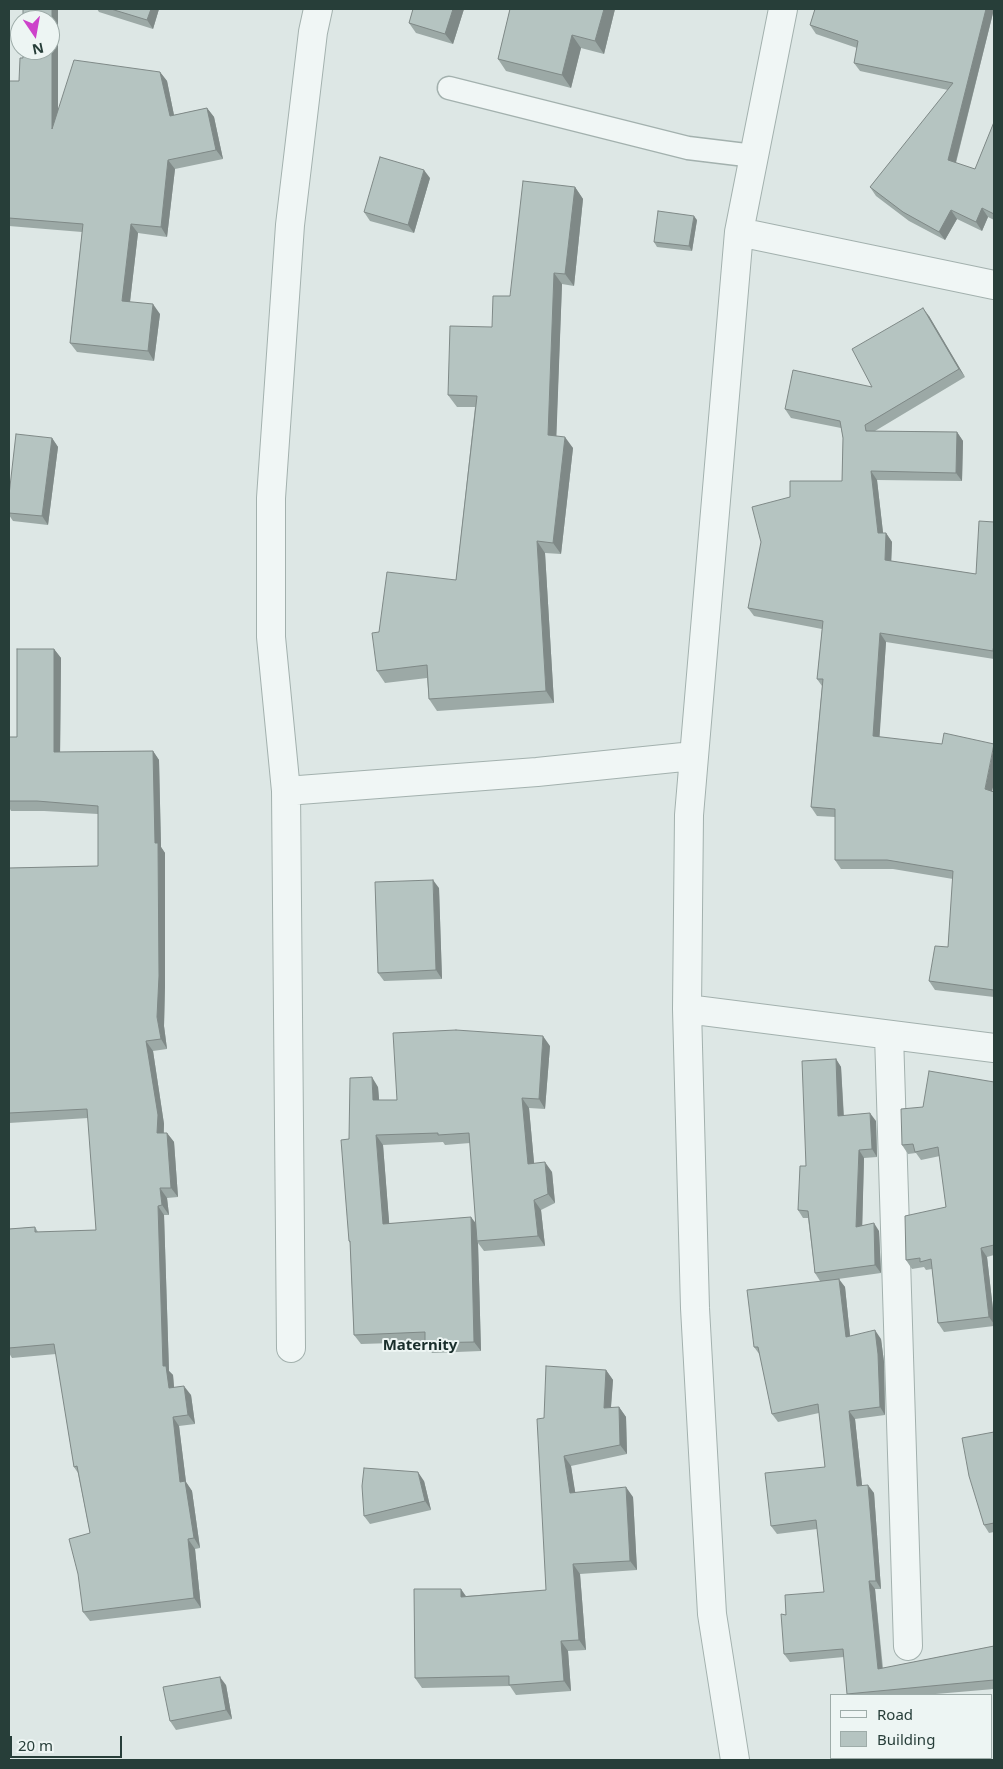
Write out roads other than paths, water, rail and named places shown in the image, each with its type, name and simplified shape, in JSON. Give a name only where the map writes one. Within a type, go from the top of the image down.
[{"type":"street","points":[[291,1348],[286,791],[272,637],[272,498],[290,224],[313,32],[318,9]]},
{"type":"street","points":[[735,1760],[712,1614],[694,1308],[687,1009],[689,815],[739,232],[783,9]]},
{"type":"street","points":[[739,232],[994,285]]},
{"type":"street","points":[[286,791],[537,772],[693,756]]},
{"type":"street","points":[[687,1009],[994,1048]]},
{"type":"street","points":[[889,1035],[908,1646]]},
{"type":"lane","points":[[449,88],[688,148],[754,156]]},
{"type":"district","name":"Maternity","points":[[420,1346]]}]
